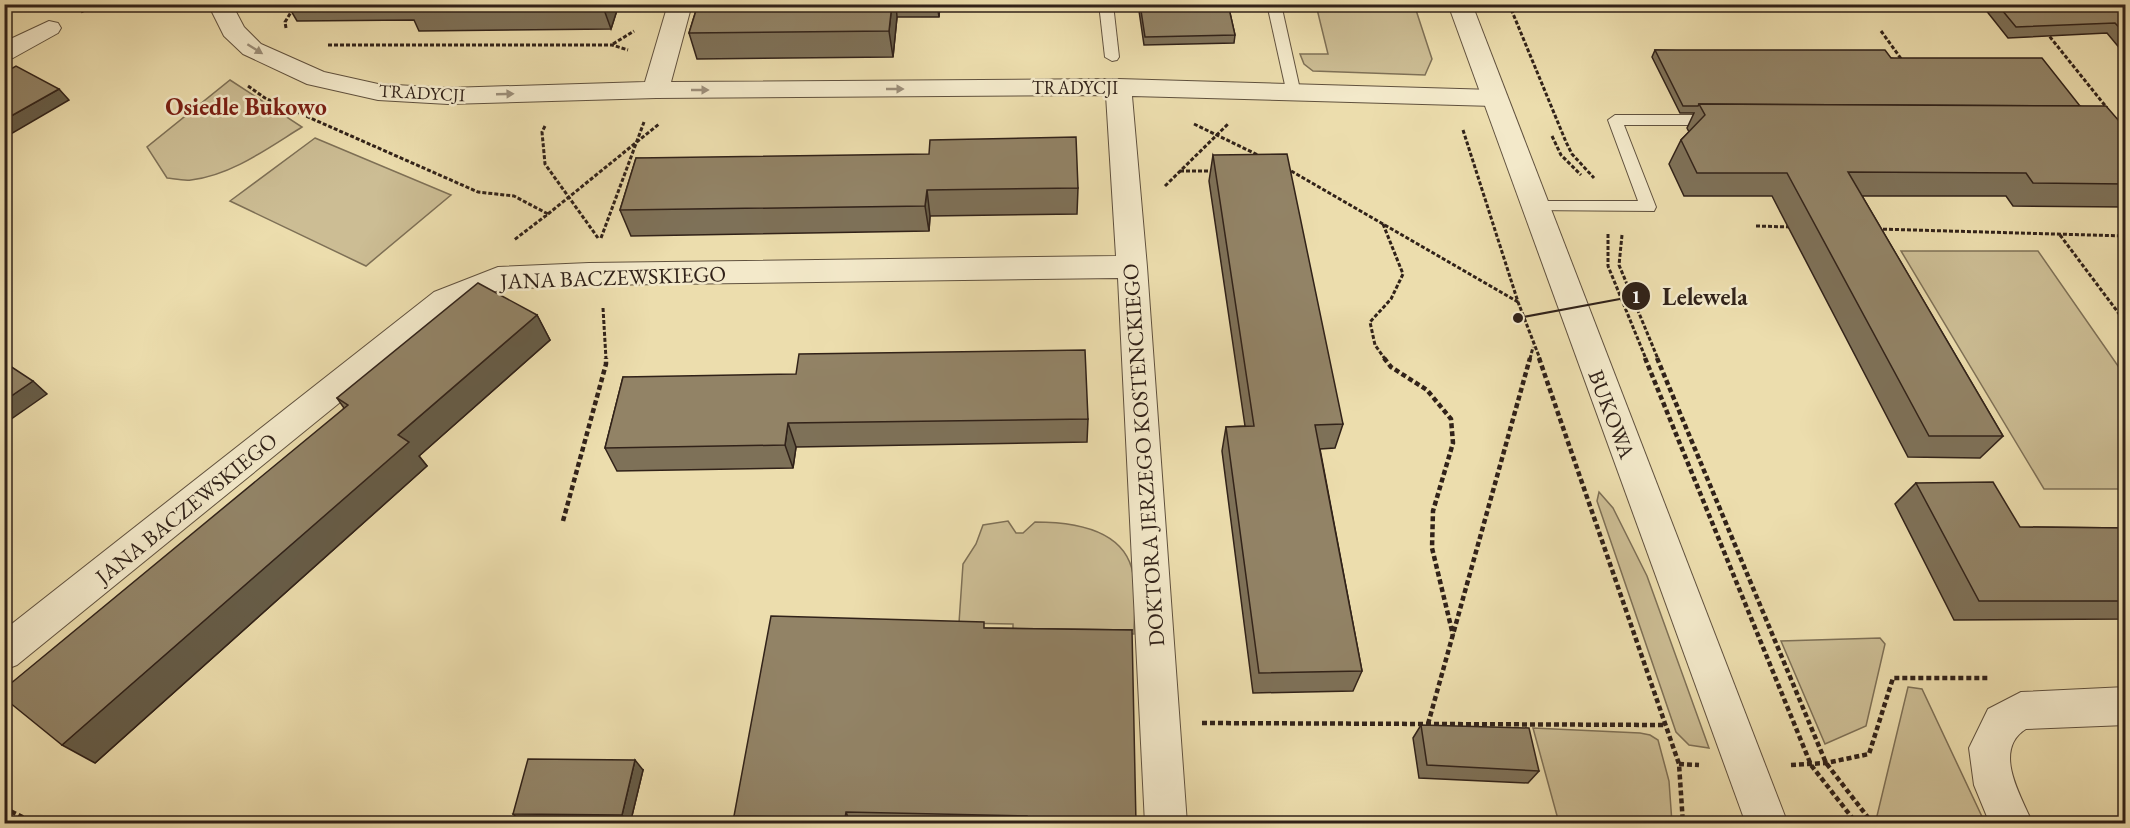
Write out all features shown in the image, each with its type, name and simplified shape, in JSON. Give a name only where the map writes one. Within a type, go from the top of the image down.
[{"type":"street","name":"TRADYCJI","points":[[225,4],[222,8],[233,31],[252,49],[316,78],[378,92],[448,96],[706,90],[1115,72],[1294,94],[1494,98]]},
{"type":"street","points":[[656,90],[680,4]]},
{"type":"street","name":"BUKOWA","points":[[1460,4],[1767,824]]},
{"type":"street","points":[[4,52],[49,28]]},
{"type":"street","name":"DOKTORA JERZEGO KOSTENCKIEGO","points":[[1115,72],[1132,267],[1166,824]]},
{"type":"street","name":"JANA BACZEWSKIEGO","points":[[4,653],[445,300],[498,278],[613,273],[1132,267]]},
{"type":"street","points":[[2012,824],[1994,785],[1989,748],[2002,722],[2021,711],[2126,706]]},
{"type":"lane","points":[[1106,4],[1115,72]]},
{"type":"lane","points":[[1274,4],[1294,94]]},
{"type":"lane","points":[[1534,206],[1648,207],[1614,120],[1733,121]]},
{"type":"path","points":[[1509,4],[1572,154],[1592,175],[1603,207],[1609,235],[1608,266],[1811,765],[1857,824]]},
{"type":"path","points":[[1881,31],[1907,67]]},
{"type":"path","points":[[2046,32],[2112,113]]},
{"type":"path","points":[[240,80],[265,98],[478,192],[514,196],[548,214]]},
{"type":"path","points":[[563,93],[542,132],[544,164],[600,241],[656,90]]},
{"type":"path","points":[[514,241],[570,198],[638,140],[706,90]]},
{"type":"path","points":[[1441,98],[1446,112],[1461,124],[1468,143],[1533,347],[1549,384],[1666,725],[1679,764],[1683,824]]},
{"type":"path","points":[[1158,193],[1233,120]]},
{"type":"path","points":[[1187,121],[1269,160]]},
{"type":"path","points":[[1551,132],[1562,155],[1581,175],[1622,235],[1619,266],[1826,764],[1873,824]]},
{"type":"path","points":[[1280,165],[1518,302]]},
{"type":"path","points":[[1279,170],[1290,170]]},
{"type":"path","points":[[1180,171],[1224,171]]},
{"type":"path","points":[[1383,224],[1402,274],[1391,299],[1370,322],[1375,345],[1390,367],[1427,390],[1451,419],[1453,443],[1433,512],[1432,548],[1453,635]]},
{"type":"path","points":[[1756,226],[1803,227]]},
{"type":"path","points":[[1873,229],[2126,236]]},
{"type":"path","points":[[2060,234],[2126,323]]},
{"type":"path","points":[[563,521],[606,364],[603,304],[613,273]]},
{"type":"path","points":[[1428,724],[1533,347]]},
{"type":"path","points":[[1826,764],[1869,754],[1893,678],[1998,678]]},
{"type":"path","points":[[1160,723],[1666,725]]},
{"type":"path","points":[[4,808],[37,824]]},
{"type":"shaded area","points":[[1414,4],[1432,59],[1425,75],[1313,71],[1304,64],[1300,54],[1328,54],[1316,5]]},
{"type":"shaded area","points":[[230,80],[302,127],[249,160],[221,173],[191,180],[167,178],[147,147]]},
{"type":"shaded area","points":[[315,138],[451,195],[366,266],[230,201]]},
{"type":"shaded area","points":[[1901,251],[2038,251],[2125,376],[2125,489],[2044,489]]},
{"type":"shaded area","points":[[1599,492],[1613,508],[1647,576],[1709,748],[1689,745],[1676,732],[1597,501]]},
{"type":"shaded area","points":[[1008,521],[1016,533],[1023,533],[1035,522],[1080,526],[1108,537],[1120,546],[1133,574],[1134,634],[1013,632],[1013,624],[959,623],[963,564],[976,544],[983,525]]},
{"type":"shaded area","points":[[1880,638],[1885,644],[1866,726],[1825,744],[1781,641]]},
{"type":"shaded area","points":[[1908,687],[1922,689],[1985,823],[1879,824],[1876,820]]},
{"type":"shaded area","points":[[1533,728],[1640,733],[1658,740],[1669,781],[1672,823],[1559,823]]},
{"type":"building","points":[[406,4],[454,4],[406,5]]},
{"type":"building","points":[[698,4],[892,4],[889,31],[689,33]]},
{"type":"building","points":[[1140,4],[1228,4],[1235,35],[1145,37]]},
{"type":"building","points":[[1997,4],[2126,4],[2126,35],[2115,23],[2016,27]]},
{"type":"building","points":[[1655,50],[1885,50],[1891,58],[2042,58],[2080,106],[1699,104],[1698,106],[1683,106]]},
{"type":"building","points":[[4,66],[11,69],[16,66],[59,89],[4,120]]},
{"type":"building","points":[[1699,104],[2106,106],[2126,129],[2126,184],[2033,183],[2026,173],[1848,172],[2003,436],[1929,436],[1787,173],[1697,173],[1681,140],[1705,115]]},
{"type":"building","points":[[1076,137],[1078,188],[927,190],[925,206],[620,210],[636,158],[929,154],[930,140]]},
{"type":"building","points":[[1287,154],[1343,424],[1315,425],[1362,671],[1259,673],[1226,427],[1254,426],[1213,155]]},
{"type":"building","points":[[478,283],[537,315],[398,435],[409,442],[62,745],[4,698],[4,689],[348,405],[337,398]]},
{"type":"building","points":[[1085,350],[1088,419],[788,423],[785,445],[605,448],[623,377],[796,374],[799,354]]},
{"type":"building","points":[[4,362],[33,381],[4,401]]},
{"type":"building","points":[[1993,482],[2020,527],[2126,528],[2126,601],[1979,601],[1916,483]]},
{"type":"building","points":[[771,616],[984,622],[984,628],[1132,630],[1136,824],[1027,824],[1027,816],[846,812],[845,818],[734,816]]},
{"type":"building","points":[[1421,725],[1529,728],[1539,771],[1427,765]]},
{"type":"building","points":[[528,759],[635,760],[622,815],[513,814]]},
{"type":"place","name":"Lelewela","points":[[1518,318]]},
{"type":"district","name":"Osiedle Bukowo","points":[[246,107]]}]
